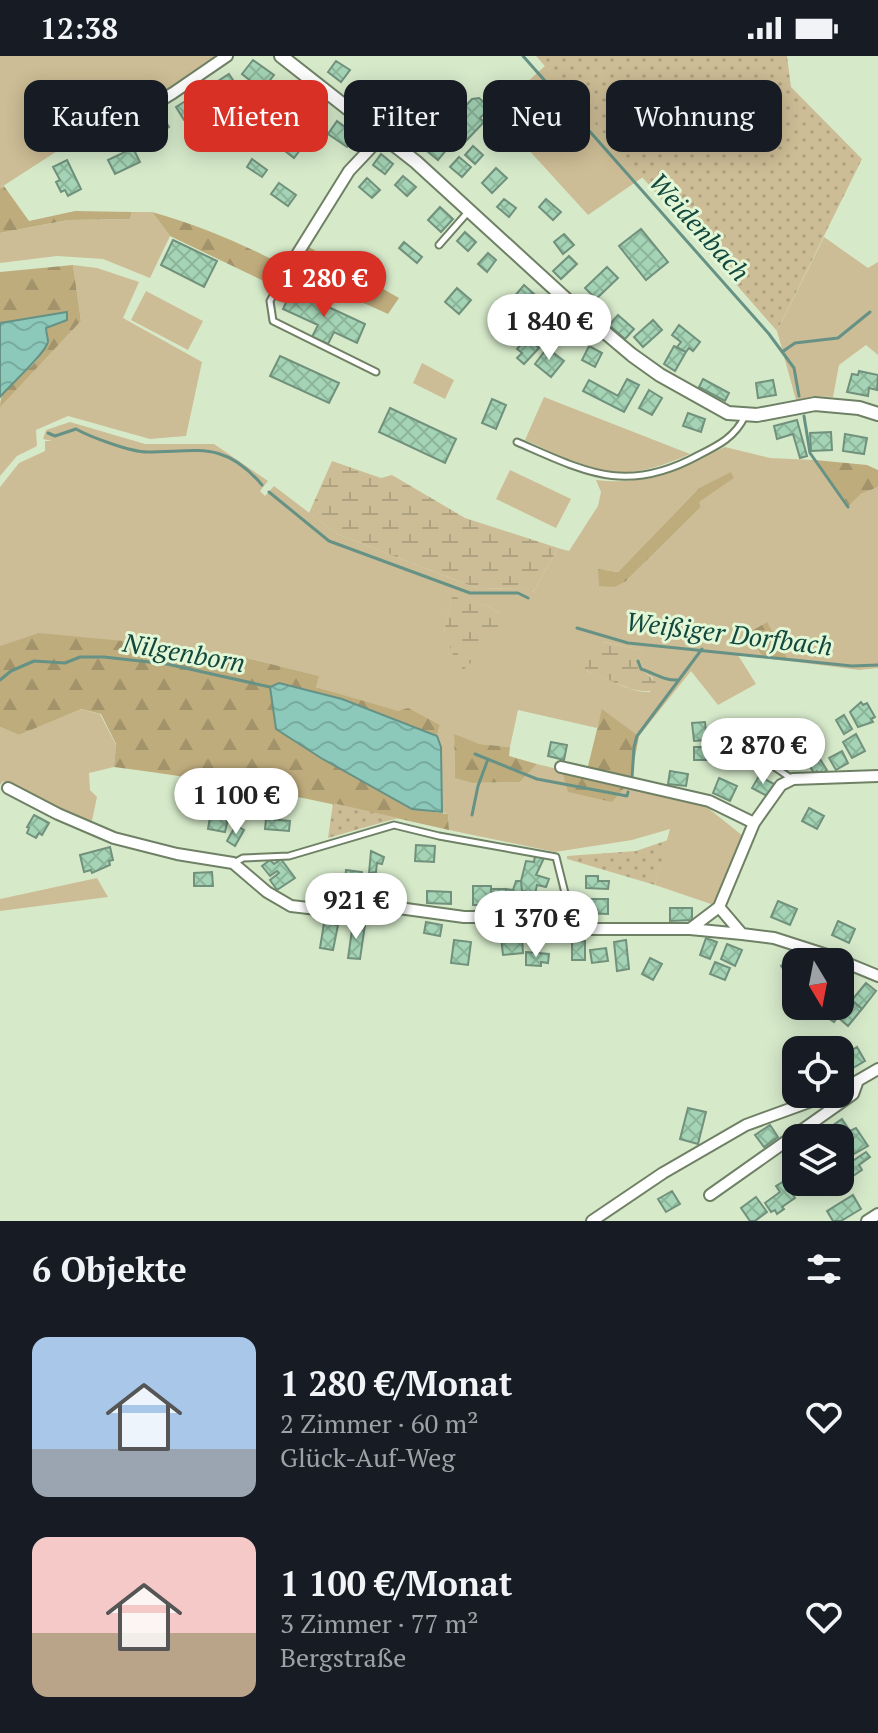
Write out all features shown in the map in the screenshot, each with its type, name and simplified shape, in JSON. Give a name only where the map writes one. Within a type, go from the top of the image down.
[{"type":"street","points":[[168,96],[227,56]]},
{"type":"street","points":[[281,56],[344,105]]},
{"type":"street","points":[[293,261],[349,171],[367,152]]},
{"type":"street","points":[[402,152],[632,355],[717,408],[745,415],[815,404],[877,413]]},
{"type":"street","points":[[561,767],[709,801],[754,823]]},
{"type":"street","points":[[690,929],[719,907],[754,823],[781,785],[793,779],[878,776]]},
{"type":"street","points":[[8,788],[114,838],[177,854],[233,863],[267,892],[291,906],[317,909],[377,905],[464,917],[522,917],[574,929],[690,929],[742,934],[788,942],[878,976]]},
{"type":"street","points":[[719,907],[742,934]]},
{"type":"street","points":[[854,1084],[878,1069]]},
{"type":"street","points":[[710,1195],[853,1094],[857,1083]]},
{"type":"street","points":[[592,1221],[663,1173],[746,1125],[793,1108]]},
{"type":"street","points":[[867,1221],[878,1214]]},
{"type":"lane","points":[[439,245],[469,211]]},
{"type":"lane","points":[[293,261],[270,301],[273,321],[376,372]]},
{"type":"lane","points":[[517,442],[584,472],[614,477],[644,477],[669,470],[729,439],[745,415]]},
{"type":"lane","points":[[719,738],[733,741],[793,779]]},
{"type":"lane","points":[[233,863],[243,858],[289,856],[394,825],[556,857],[574,929]]},
{"type":"green space","points":[[0,56],[221,56],[168,91],[168,80],[24,80],[24,152],[56,152],[0,188]]},
{"type":"green space","points":[[536,56],[787,56],[791,87],[862,159],[777,331],[620,152],[782,152],[782,80],[606,80],[606,136],[590,118],[590,80],[557,80]]},
{"type":"green space","points":[[545,66],[557,80],[529,80]]},
{"type":"green space","points":[[590,117],[606,135],[606,152],[621,152],[643,177],[588,215],[531,152],[590,152]]},
{"type":"green space","points":[[4,186],[29,221],[75,211],[132,212],[130,219],[68,220],[0,233],[0,188]]},
{"type":"green space","points":[[132,212],[152,212],[170,236],[150,278],[103,259],[57,256],[0,263],[0,233],[68,220],[130,219]]},
{"type":"green space","points":[[152,212],[219,235],[283,265],[272,285],[170,236]]},
{"type":"green space","points":[[824,237],[868,268],[878,262],[878,355],[866,345],[839,365],[833,397],[814,396],[796,400],[777,331]]},
{"type":"green space","points":[[307,246],[399,298],[388,314],[293,271]]},
{"type":"green space","points":[[73,265],[97,268],[139,282],[123,318],[202,362],[186,436],[150,439],[68,416],[36,430],[37,446],[17,456],[0,476],[0,406],[81,321]]},
{"type":"green space","points":[[73,265],[81,321],[0,407],[1,398],[10,384],[36,362],[46,328],[67,320],[66,312],[0,323],[0,272]]},
{"type":"green space","points":[[146,291],[203,321],[188,350],[131,320]]},
{"type":"green space","points":[[422,363],[454,380],[445,399],[413,383]]},
{"type":"green space","points":[[544,397],[690,454],[643,470],[623,472],[588,467],[569,460],[525,440]]},
{"type":"green space","points":[[70,422],[145,444],[214,444],[268,481],[260,491],[265,496],[274,486],[337,534],[479,589],[525,588],[533,592],[558,548],[569,551],[598,506],[601,492],[596,480],[648,478],[678,469],[725,447],[770,458],[815,460],[849,506],[861,494],[878,487],[878,668],[859,670],[789,661],[766,623],[748,633],[763,658],[738,655],[756,684],[718,705],[691,671],[639,736],[603,710],[597,728],[518,710],[510,747],[480,744],[454,735],[455,777],[472,783],[520,782],[537,764],[703,804],[743,836],[714,905],[655,885],[670,829],[632,840],[555,852],[449,830],[448,814],[442,812],[441,747],[437,736],[440,725],[316,687],[318,676],[228,653],[224,667],[134,642],[0,646],[0,487],[19,463],[45,451],[45,441],[52,441],[43,439],[46,430]],"holes":[[[731,473],[733,478],[698,502],[701,507],[626,581],[598,569],[618,572],[699,488]],[[452,597],[488,606],[500,614],[444,631]],[[603,642],[642,650],[638,658],[646,673],[653,678],[650,692],[642,692],[586,671]]]},
{"type":"green space","points":[[815,460],[867,465],[878,470],[878,487],[861,494],[849,506]]},
{"type":"green space","points":[[332,461],[381,478],[392,475],[465,518],[558,548],[533,592],[525,588],[479,589],[337,534],[309,513]]},
{"type":"green space","points":[[510,470],[571,499],[556,528],[496,499]]},
{"type":"green space","points":[[731,472],[734,478],[699,502],[701,507],[626,581],[615,587],[599,586],[598,569],[618,572],[699,488]]},
{"type":"green space","points":[[452,596],[488,606],[500,614],[502,627],[491,643],[460,673],[444,631]]},
{"type":"green space","points":[[767,622],[789,661],[763,658],[748,633]]},
{"type":"green space","points":[[39,633],[134,642],[224,667],[227,653],[319,676],[316,687],[398,711],[408,708],[440,725],[437,736],[342,699],[279,683],[276,729],[412,809],[448,814],[449,830],[282,794],[114,767],[116,744],[101,714],[81,709],[19,735],[0,727],[0,646]]},
{"type":"green space","points":[[602,642],[643,650],[638,658],[646,673],[658,684],[657,689],[631,689],[586,671],[583,662],[588,653]]},
{"type":"green space","points":[[80,709],[100,714],[116,745],[114,767],[89,773],[90,790],[97,797],[91,825],[3,781],[0,785],[0,727],[19,735]]},
{"type":"green space","points":[[602,709],[639,736],[631,778],[587,770]]},
{"type":"green space","points":[[454,734],[480,744],[510,747],[509,756],[537,764],[520,782],[472,783],[455,778]]},
{"type":"green space","points":[[562,771],[626,786],[612,802],[568,792]]},
{"type":"green space","points":[[333,803],[398,818],[328,838]]},
{"type":"green space","points":[[668,840],[655,885],[567,859],[567,856],[636,851]]},
{"type":"green space","points":[[97,878],[108,897],[0,911],[0,899]]},
{"type":"water","points":[[67,312],[67,320],[46,328],[48,342],[45,347],[0,397],[0,323]]},
{"type":"water","points":[[279,683],[342,699],[437,736],[441,747],[442,812],[412,809],[276,729],[270,687]]},
{"type":"building","points":[[253,60],[274,75],[270,80],[250,80],[242,74]]},
{"type":"building","points":[[336,61],[350,70],[341,82],[328,72]]},
{"type":"building","points":[[479,98],[483,102],[483,115],[480,118],[483,123],[467,140],[467,104],[472,99]]},
{"type":"building","points":[[184,102],[184,120],[176,107]]},
{"type":"building","points":[[337,121],[344,126],[344,145],[328,134]]},
{"type":"building","points":[[473,146],[483,155],[475,164],[465,155]]},
{"type":"building","points":[[125,152],[135,152],[140,162],[115,174],[108,160]]},
{"type":"building","points":[[428,152],[445,152],[438,160]]},
{"type":"building","points":[[381,154],[393,164],[385,174],[373,165]]},
{"type":"building","points":[[459,157],[471,167],[462,177],[450,167]]},
{"type":"building","points":[[252,159],[267,170],[262,177],[247,167]]},
{"type":"building","points":[[67,160],[81,189],[68,196],[65,190],[61,192],[56,182],[60,180],[53,167]]},
{"type":"building","points":[[496,168],[507,178],[492,193],[482,183]]},
{"type":"building","points":[[403,176],[416,187],[407,196],[395,185]]},
{"type":"building","points":[[367,178],[380,190],[372,198],[359,187]]},
{"type":"building","points":[[279,183],[296,195],[288,206],[271,194]]},
{"type":"building","points":[[504,199],[516,208],[509,217],[497,207]]},
{"type":"building","points":[[546,199],[561,212],[553,220],[539,207]]},
{"type":"building","points":[[440,207],[453,219],[441,232],[428,220]]},
{"type":"building","points":[[641,229],[668,262],[646,280],[619,246]]},
{"type":"building","points":[[465,232],[476,242],[468,251],[457,241]]},
{"type":"building","points":[[564,234],[574,245],[563,254],[554,242]]},
{"type":"building","points":[[173,240],[217,261],[204,287],[161,265]]},
{"type":"building","points":[[404,242],[422,257],[417,263],[399,248]]},
{"type":"building","points":[[488,253],[496,260],[487,272],[478,264]]},
{"type":"building","points":[[569,256],[577,264],[561,279],[553,271]]},
{"type":"building","points":[[607,267],[618,278],[596,299],[585,288]]},
{"type":"building","points":[[524,285],[533,293],[523,305],[514,297]]},
{"type":"building","points":[[457,288],[471,300],[459,314],[445,302]]},
{"type":"building","points":[[292,290],[365,324],[357,343],[334,332],[328,344],[312,337],[318,325],[283,309]]},
{"type":"building","points":[[533,293],[541,300],[531,312],[523,305]]},
{"type":"building","points":[[618,315],[634,329],[625,339],[609,325]]},
{"type":"building","points":[[653,320],[662,330],[643,347],[634,337]]},
{"type":"building","points":[[679,325],[700,342],[693,351],[689,348],[686,352],[677,347],[681,342],[672,335]]},
{"type":"building","points":[[533,332],[540,339],[535,344],[539,348],[524,364],[517,358],[522,353],[517,349]]},
{"type":"building","points":[[589,346],[602,353],[595,367],[582,360]]},
{"type":"building","points":[[674,346],[686,352],[675,371],[664,364]]},
{"type":"building","points":[[547,348],[564,361],[551,377],[535,364]]},
{"type":"building","points":[[280,356],[339,383],[329,403],[270,376]]},
{"type":"building","points":[[859,371],[878,375],[877,390],[869,388],[868,396],[847,392],[852,374],[858,375]]},
{"type":"building","points":[[627,379],[639,385],[624,412],[583,391],[589,380],[618,396]]},
{"type":"building","points":[[703,379],[729,393],[725,401],[699,387]]},
{"type":"building","points":[[773,380],[776,395],[758,398],[756,383]]},
{"type":"building","points":[[649,390],[662,398],[652,415],[639,408]]},
{"type":"building","points":[[492,399],[506,405],[496,429],[482,423]]},
{"type":"building","points":[[390,408],[456,439],[445,463],[379,432]]},
{"type":"building","points":[[688,413],[705,419],[701,432],[683,426]]},
{"type":"building","points":[[797,420],[807,456],[800,458],[793,434],[777,439],[774,426]]},
{"type":"building","points":[[831,432],[832,450],[811,451],[810,433]]},
{"type":"building","points":[[845,434],[867,438],[864,454],[843,451]]},
{"type":"building","points":[[861,702],[863,705],[867,703],[875,717],[871,719],[873,722],[858,727],[850,712]]},
{"type":"building","points":[[844,715],[852,729],[844,734],[836,720]]},
{"type":"building","points":[[705,722],[707,740],[694,741],[692,723]]},
{"type":"building","points":[[756,722],[765,735],[747,746],[738,733]]},
{"type":"building","points":[[856,734],[865,751],[852,758],[843,742]]},
{"type":"building","points":[[551,742],[567,745],[564,760],[548,756]]},
{"type":"building","points":[[794,744],[802,765],[793,769],[784,748]]},
{"type":"building","points":[[737,746],[737,759],[711,760],[711,747]]},
{"type":"building","points":[[694,747],[711,747],[711,760],[694,760]]},
{"type":"building","points":[[814,750],[827,770],[820,775],[817,771],[814,773],[804,757]]},
{"type":"building","points":[[842,751],[848,763],[836,770],[829,758]]},
{"type":"building","points":[[670,771],[688,774],[686,786],[668,784]]},
{"type":"building","points":[[759,776],[774,784],[767,796],[752,788]]},
{"type":"building","points":[[719,778],[737,786],[730,801],[713,793]]},
{"type":"building","points":[[809,808],[824,816],[817,829],[802,821]]},
{"type":"building","points":[[211,811],[229,815],[225,832],[208,829]]},
{"type":"building","points":[[34,815],[49,823],[42,835],[39,833],[36,838],[27,833]]},
{"type":"building","points":[[266,819],[290,821],[289,831],[265,829]]},
{"type":"building","points":[[236,825],[244,830],[235,846],[227,841]]},
{"type":"building","points":[[416,845],[435,846],[434,862],[415,861]]},
{"type":"building","points":[[110,847],[113,860],[109,861],[110,865],[92,873],[91,870],[84,872],[80,855]]},
{"type":"building","points":[[371,851],[384,857],[382,864],[377,863],[376,872],[369,873]]},
{"type":"building","points":[[535,856],[544,858],[536,875],[549,879],[546,887],[537,885],[535,894],[522,891],[521,881],[526,861],[534,862]]},
{"type":"building","points":[[281,859],[295,878],[277,890],[270,880],[279,873],[277,871],[270,876],[262,866],[270,860],[274,864]]},
{"type":"building","points":[[346,870],[362,872],[360,894],[344,892]]},
{"type":"building","points":[[212,872],[213,886],[194,886],[194,873]]},
{"type":"building","points":[[586,876],[598,876],[598,881],[609,881],[608,889],[586,888]]},
{"type":"building","points":[[322,877],[337,880],[334,899],[318,896]]},
{"type":"building","points":[[375,879],[397,880],[396,894],[374,892]]},
{"type":"building","points":[[516,881],[521,881],[522,891],[540,895],[537,907],[521,903],[521,909],[506,909],[506,889],[513,890]]},
{"type":"building","points":[[473,886],[491,886],[491,905],[473,905]]},
{"type":"building","points":[[491,889],[506,889],[506,903],[491,903]]},
{"type":"building","points":[[427,891],[451,892],[451,904],[427,903]]},
{"type":"building","points":[[540,895],[562,898],[559,911],[537,907]]},
{"type":"building","points":[[583,899],[608,899],[608,914],[583,913]]},
{"type":"building","points":[[778,901],[797,909],[790,925],[771,917]]},
{"type":"building","points":[[670,908],[692,908],[692,920],[670,921]]},
{"type":"building","points":[[838,921],[855,929],[849,943],[832,935]]},
{"type":"building","points":[[426,922],[442,925],[440,936],[424,933]]},
{"type":"building","points":[[324,923],[338,925],[333,950],[320,948]]},
{"type":"building","points":[[353,923],[365,925],[360,959],[348,958]]},
{"type":"building","points":[[522,935],[523,953],[503,955],[501,937]]},
{"type":"building","points":[[706,938],[717,942],[710,959],[700,955]]},
{"type":"building","points":[[454,940],[471,942],[468,965],[451,963]]},
{"type":"building","points":[[572,940],[585,941],[585,960],[572,960]]},
{"type":"building","points":[[626,940],[629,969],[617,971],[614,942]]},
{"type":"building","points":[[727,944],[742,950],[735,966],[721,959]]},
{"type":"building","points":[[606,948],[608,961],[592,963],[590,950]]},
{"type":"building","points":[[526,952],[549,954],[548,963],[526,965]]},
{"type":"building","points":[[650,958],[662,964],[653,980],[642,974]]},
{"type":"building","points":[[715,962],[730,968],[725,980],[710,974]]},
{"type":"building","points":[[866,983],[876,991],[862,1009],[854,1002]]},
{"type":"building","points":[[854,1003],[862,1009],[854,1019]]},
{"type":"building","points":[[857,1047],[865,1061],[854,1067],[854,1049]]},
{"type":"building","points":[[688,1108],[706,1112],[698,1144],[680,1139]]},
{"type":"building","points":[[770,1125],[778,1137],[764,1147],[755,1135]]},
{"type":"building","points":[[856,1128],[868,1146],[854,1154],[854,1129]]},
{"type":"building","points":[[866,1152],[870,1157],[859,1165],[862,1170],[854,1175],[854,1160]]},
{"type":"building","points":[[782,1182],[782,1196],[795,1198],[777,1214],[775,1210],[771,1212],[765,1203],[780,1192],[776,1186]]},
{"type":"building","points":[[672,1191],[680,1204],[666,1212],[658,1199]]},
{"type":"building","points":[[851,1196],[861,1209],[841,1221],[833,1221],[827,1211]]},
{"type":"building","points":[[756,1197],[767,1212],[750,1221],[741,1208]]},
{"type":"waterway","name":"Weidenbach","points":[[523,56],[769,334],[794,368],[799,396]]},
{"type":"waterway","points":[[782,352],[795,343],[838,338],[870,312]]},
{"type":"waterway","name":"Weidenbach","points":[[804,416],[810,453],[848,507]]},
{"type":"waterway","points":[[48,433],[55,436],[76,429],[111,444],[140,451],[196,451],[222,455],[235,461],[262,485]]},
{"type":"waterway","name":"Weißiger Dorfbach","points":[[269,492],[329,541],[470,593],[518,593],[528,598]]},
{"type":"waterway","name":"Weißiger Dorfbach","points":[[577,628],[628,643],[852,666],[878,665]]},
{"type":"waterway","name":"Nilgenborn","points":[[632,778],[637,736],[702,649]]},
{"type":"waterway","name":"Nilgenborn","points":[[0,680],[11,671],[34,661],[65,663],[80,657],[104,657],[167,664],[270,687]]},
{"type":"waterway","points":[[638,661],[641,669],[678,680]]},
{"type":"waterway","name":"Nilgenborn","points":[[475,754],[537,779],[627,796],[628,792]]},
{"type":"waterway","points":[[472,815],[488,759]]}]
